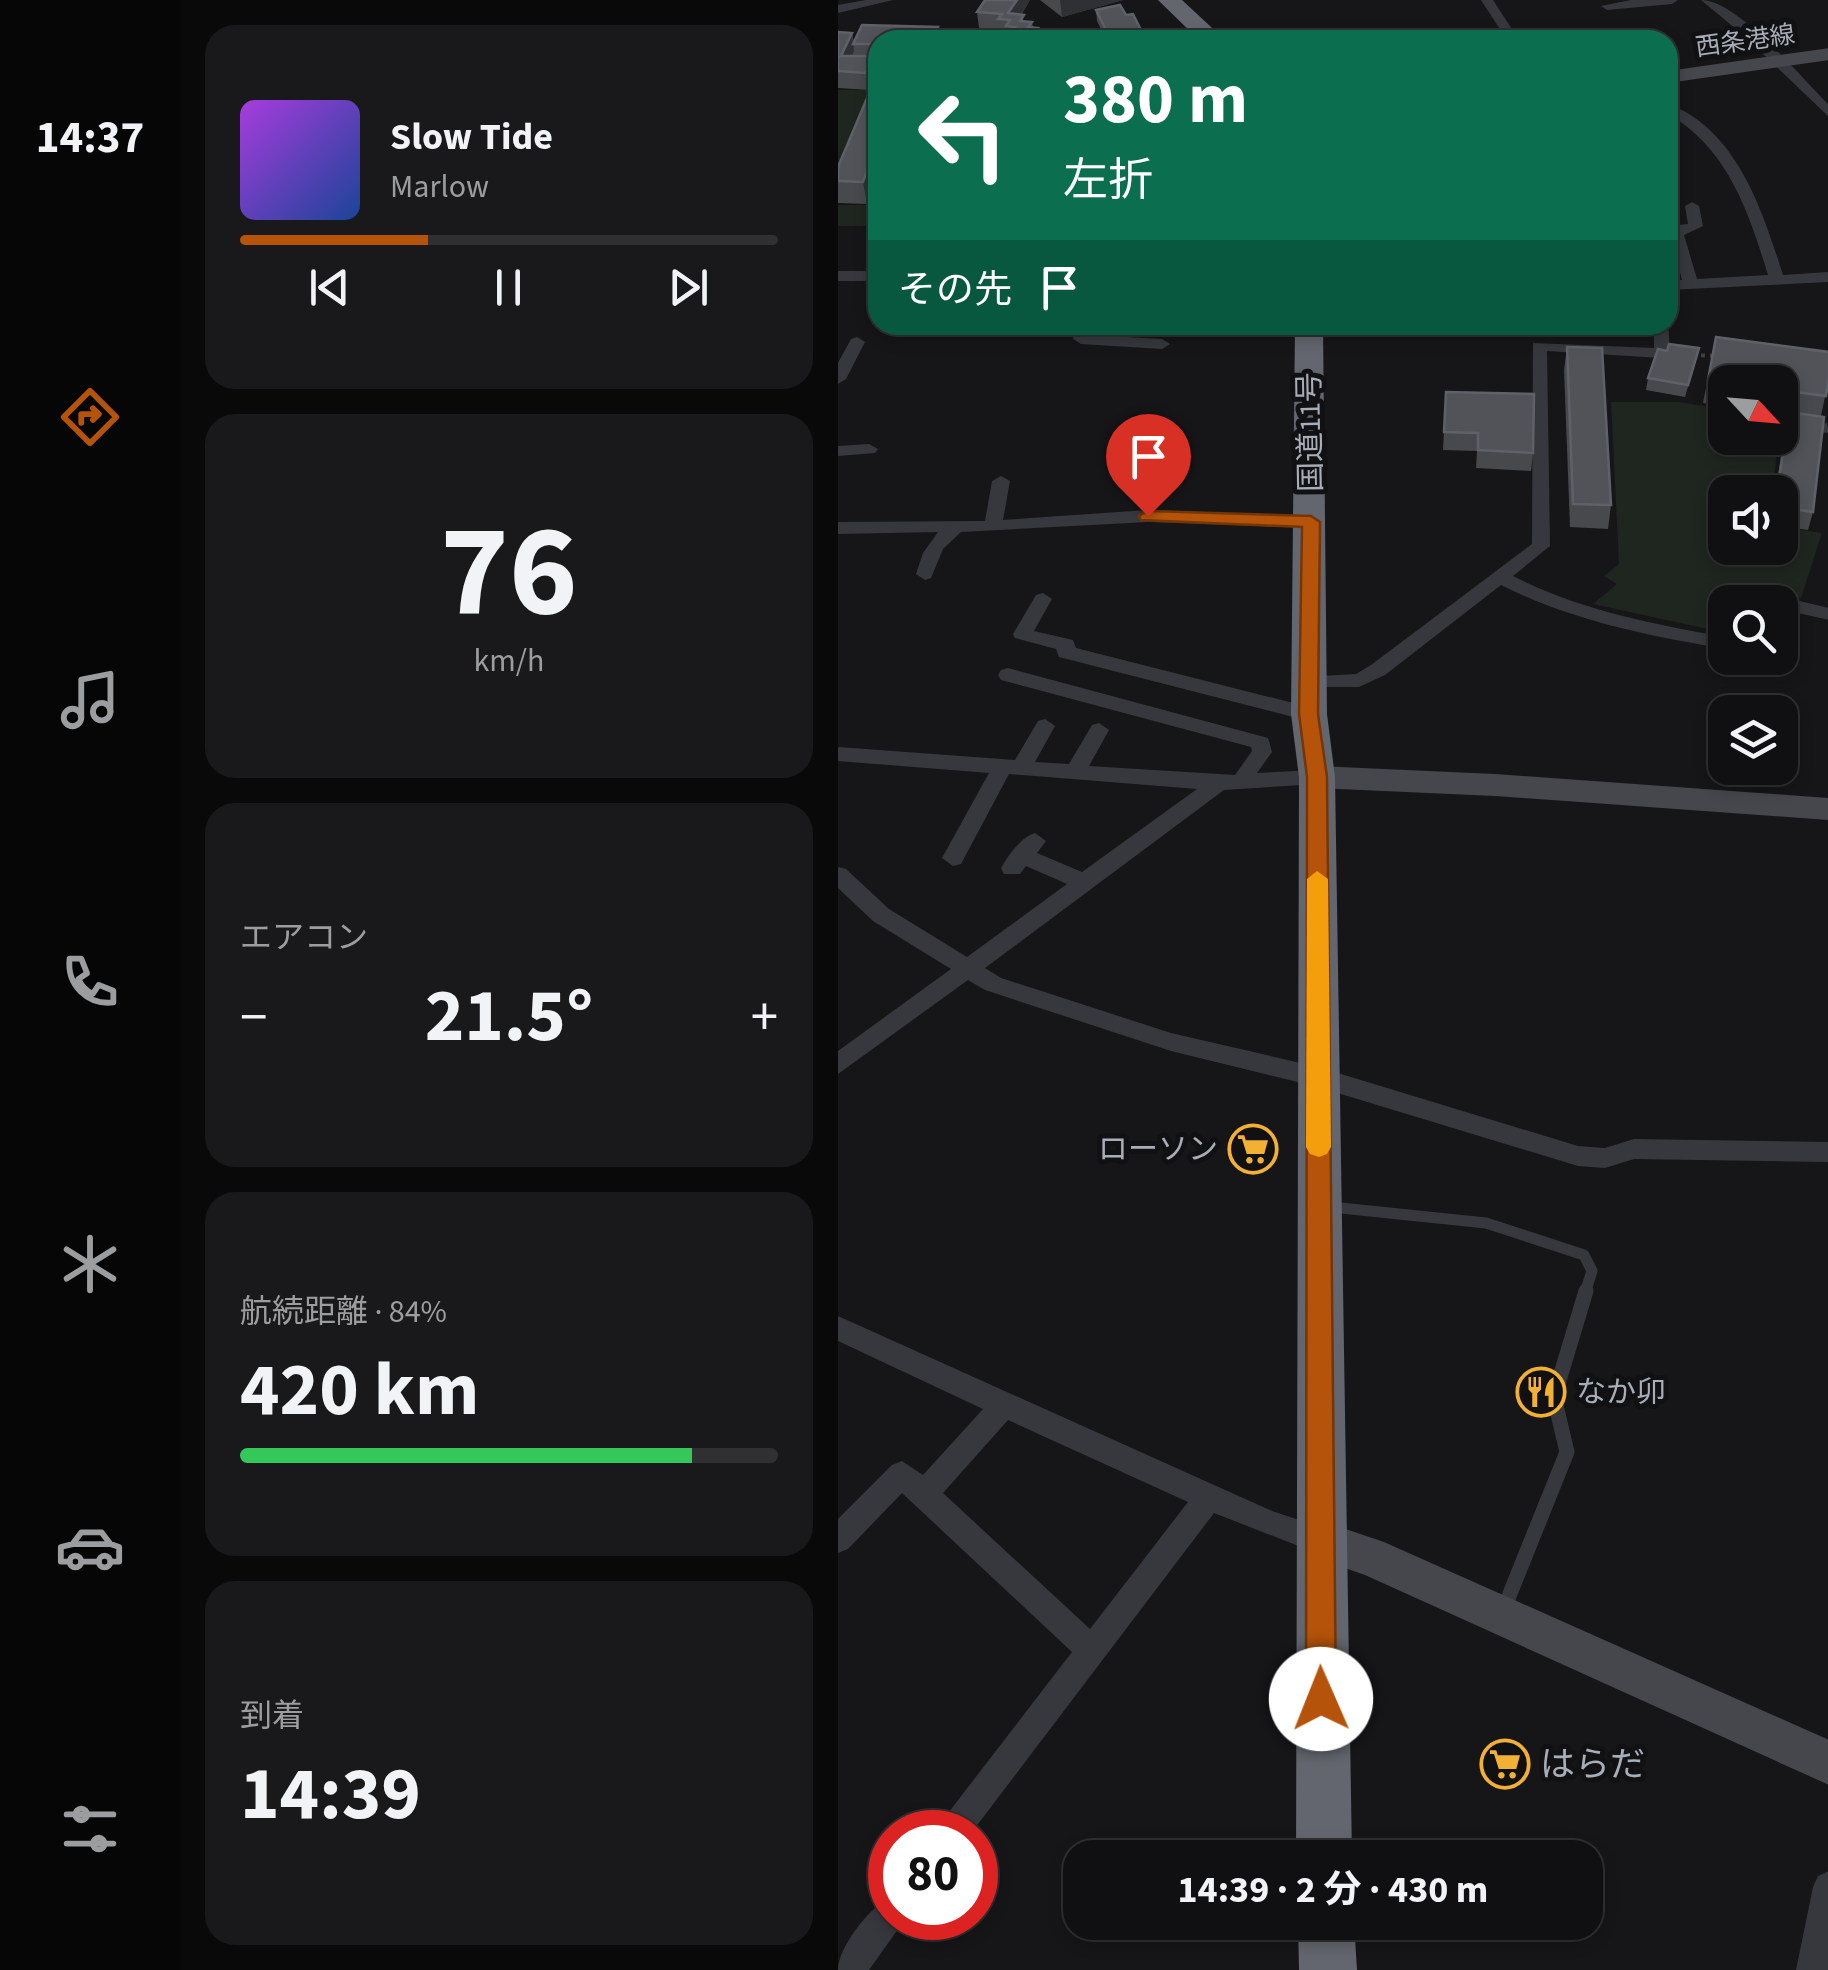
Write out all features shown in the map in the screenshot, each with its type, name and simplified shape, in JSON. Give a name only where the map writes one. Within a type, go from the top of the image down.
[{"type":"highway","points":[[1169,0],[1202,30]]},
{"type":"highway","name":"国道11号","points":[[1309,335],[1309,698],[1317,777],[1324,1840]]},
{"type":"highway","points":[[1327,1940],[1328,1970]]},
{"type":"street","points":[[838,9],[887,0]]},
{"type":"street","points":[[1486,0],[1506,30]]},
{"type":"street","points":[[1608,6],[1672,0]]},
{"type":"street","points":[[1707,0],[1762,44],[1828,112]]},
{"type":"street","points":[[1734,0],[1762,44]]},
{"type":"street","name":"西条港線","points":[[1678,75],[1828,54]]},
{"type":"street","points":[[1678,116],[1723,151],[1761,230],[1777,281]]},
{"type":"street","points":[[1678,229],[1696,226],[1692,206]]},
{"type":"street","points":[[1678,250],[1690,284]]},
{"type":"street","points":[[838,276],[868,276]]},
{"type":"street","points":[[1678,285],[1828,277]]},
{"type":"street","points":[[1082,335],[1081,339],[1162,344]]},
{"type":"street","points":[[1044,598],[1022,634],[1066,645],[1066,652],[1309,698],[1359,680],[1378,670],[1541,546],[1539,346],[1662,353],[1662,335]]},
{"type":"street","points":[[838,380],[857,342]]},
{"type":"street","points":[[838,450],[870,449]]},
{"type":"street","points":[[993,526],[1001,481]]},
{"type":"street","points":[[838,528],[993,526],[1148,516],[1311,522]]},
{"type":"street","points":[[925,574],[940,539],[956,526]]},
{"type":"street","points":[[1500,577],[1531,594],[1638,628],[1708,640]]},
{"type":"street","points":[[1798,607],[1828,614]]},
{"type":"street","points":[[838,1064],[1084,882],[1230,782],[1262,752],[1260,743],[1165,708],[1067,682],[1008,675]]},
{"type":"street","points":[[952,858],[1012,767],[1045,726]]},
{"type":"street","points":[[1075,772],[1099,730]]},
{"type":"street","points":[[838,775],[842,754],[1230,782],[1317,777],[1495,785],[1828,809]]},
{"type":"street","points":[[1023,855],[1084,882]]},
{"type":"street","points":[[838,875],[882,914],[993,984],[1119,1026],[1318,1077],[1578,1156],[1605,1158],[1634,1149],[1828,1152]]},
{"type":"street","points":[[838,1328],[1209,1497],[1370,1556],[1828,1763]]},
{"type":"street","points":[[923,1495],[1004,1405]]},
{"type":"street","points":[[838,1540],[902,1474],[1092,1651]]},
{"type":"street","points":[[970,1810],[1209,1497]]},
{"type":"street","points":[[1812,1970],[1828,1887]]},
{"type":"street","points":[[849,1970],[871,1940]]},
{"type":"lane","points":[[1319,1205],[1486,1223],[1584,1255],[1592,1272],[1554,1397],[1567,1452],[1501,1616]]},
{"type":"path","points":[[1662,353],[1732,357]]},
{"type":"shaded area","points":[[838,90],[868,90],[868,108],[838,185]]},
{"type":"shaded area","points":[[838,205],[868,205],[868,226],[838,226]]},
{"type":"shaded area","points":[[1611,402],[1678,402],[1708,406],[1708,455],[1777,455],[1774,475],[1708,475],[1708,565],[1798,565],[1798,529],[1822,533],[1801,598],[1798,585],[1708,585],[1708,629],[1593,604],[1617,584],[1604,576],[1619,564]]},
{"type":"building","points":[[985,0],[1017,0],[1008,13],[1024,15],[1020,21],[1032,22],[1028,27],[1038,28],[1013,30],[1015,27],[1006,26],[1010,20],[998,19],[1002,14],[977,12]]},
{"type":"building","points":[[1120,5],[1126,15],[1133,14],[1141,30],[1106,30],[1096,10]]},
{"type":"building","points":[[862,25],[938,27],[868,30],[868,44],[853,44]]},
{"type":"building","points":[[838,32],[852,33],[841,56],[868,56],[868,68],[866,73],[838,71]]},
{"type":"building","points":[[868,96],[868,168],[863,182],[838,181],[838,167]]},
{"type":"building","points":[[1716,337],[1829,352],[1826,396],[1798,392],[1798,365],[1711,365]]},
{"type":"building","points":[[1669,344],[1699,348],[1688,385],[1648,378],[1658,349],[1667,351]]},
{"type":"building","points":[[1567,347],[1602,348],[1611,505],[1573,504]]},
{"type":"building","points":[[1446,392],[1534,394],[1533,453],[1478,450],[1478,433],[1444,432]]},
{"type":"building","points":[[1798,413],[1824,417],[1813,512],[1798,510],[1798,475],[1780,475],[1783,455],[1798,455]]},
{"type":"slow traffic","points":[[1317,879],[1319,1147]]},
{"type":"place","name":"ローソン","points":[[1253,1149]]},
{"type":"place","name":"なか卯","points":[[1541,1392]]},
{"type":"place","name":"はらだ","points":[[1505,1764]]},
{"type":"route","points":[[1148,516],[1311,522],[1308,714],[1317,777],[1321,1699]]}]
